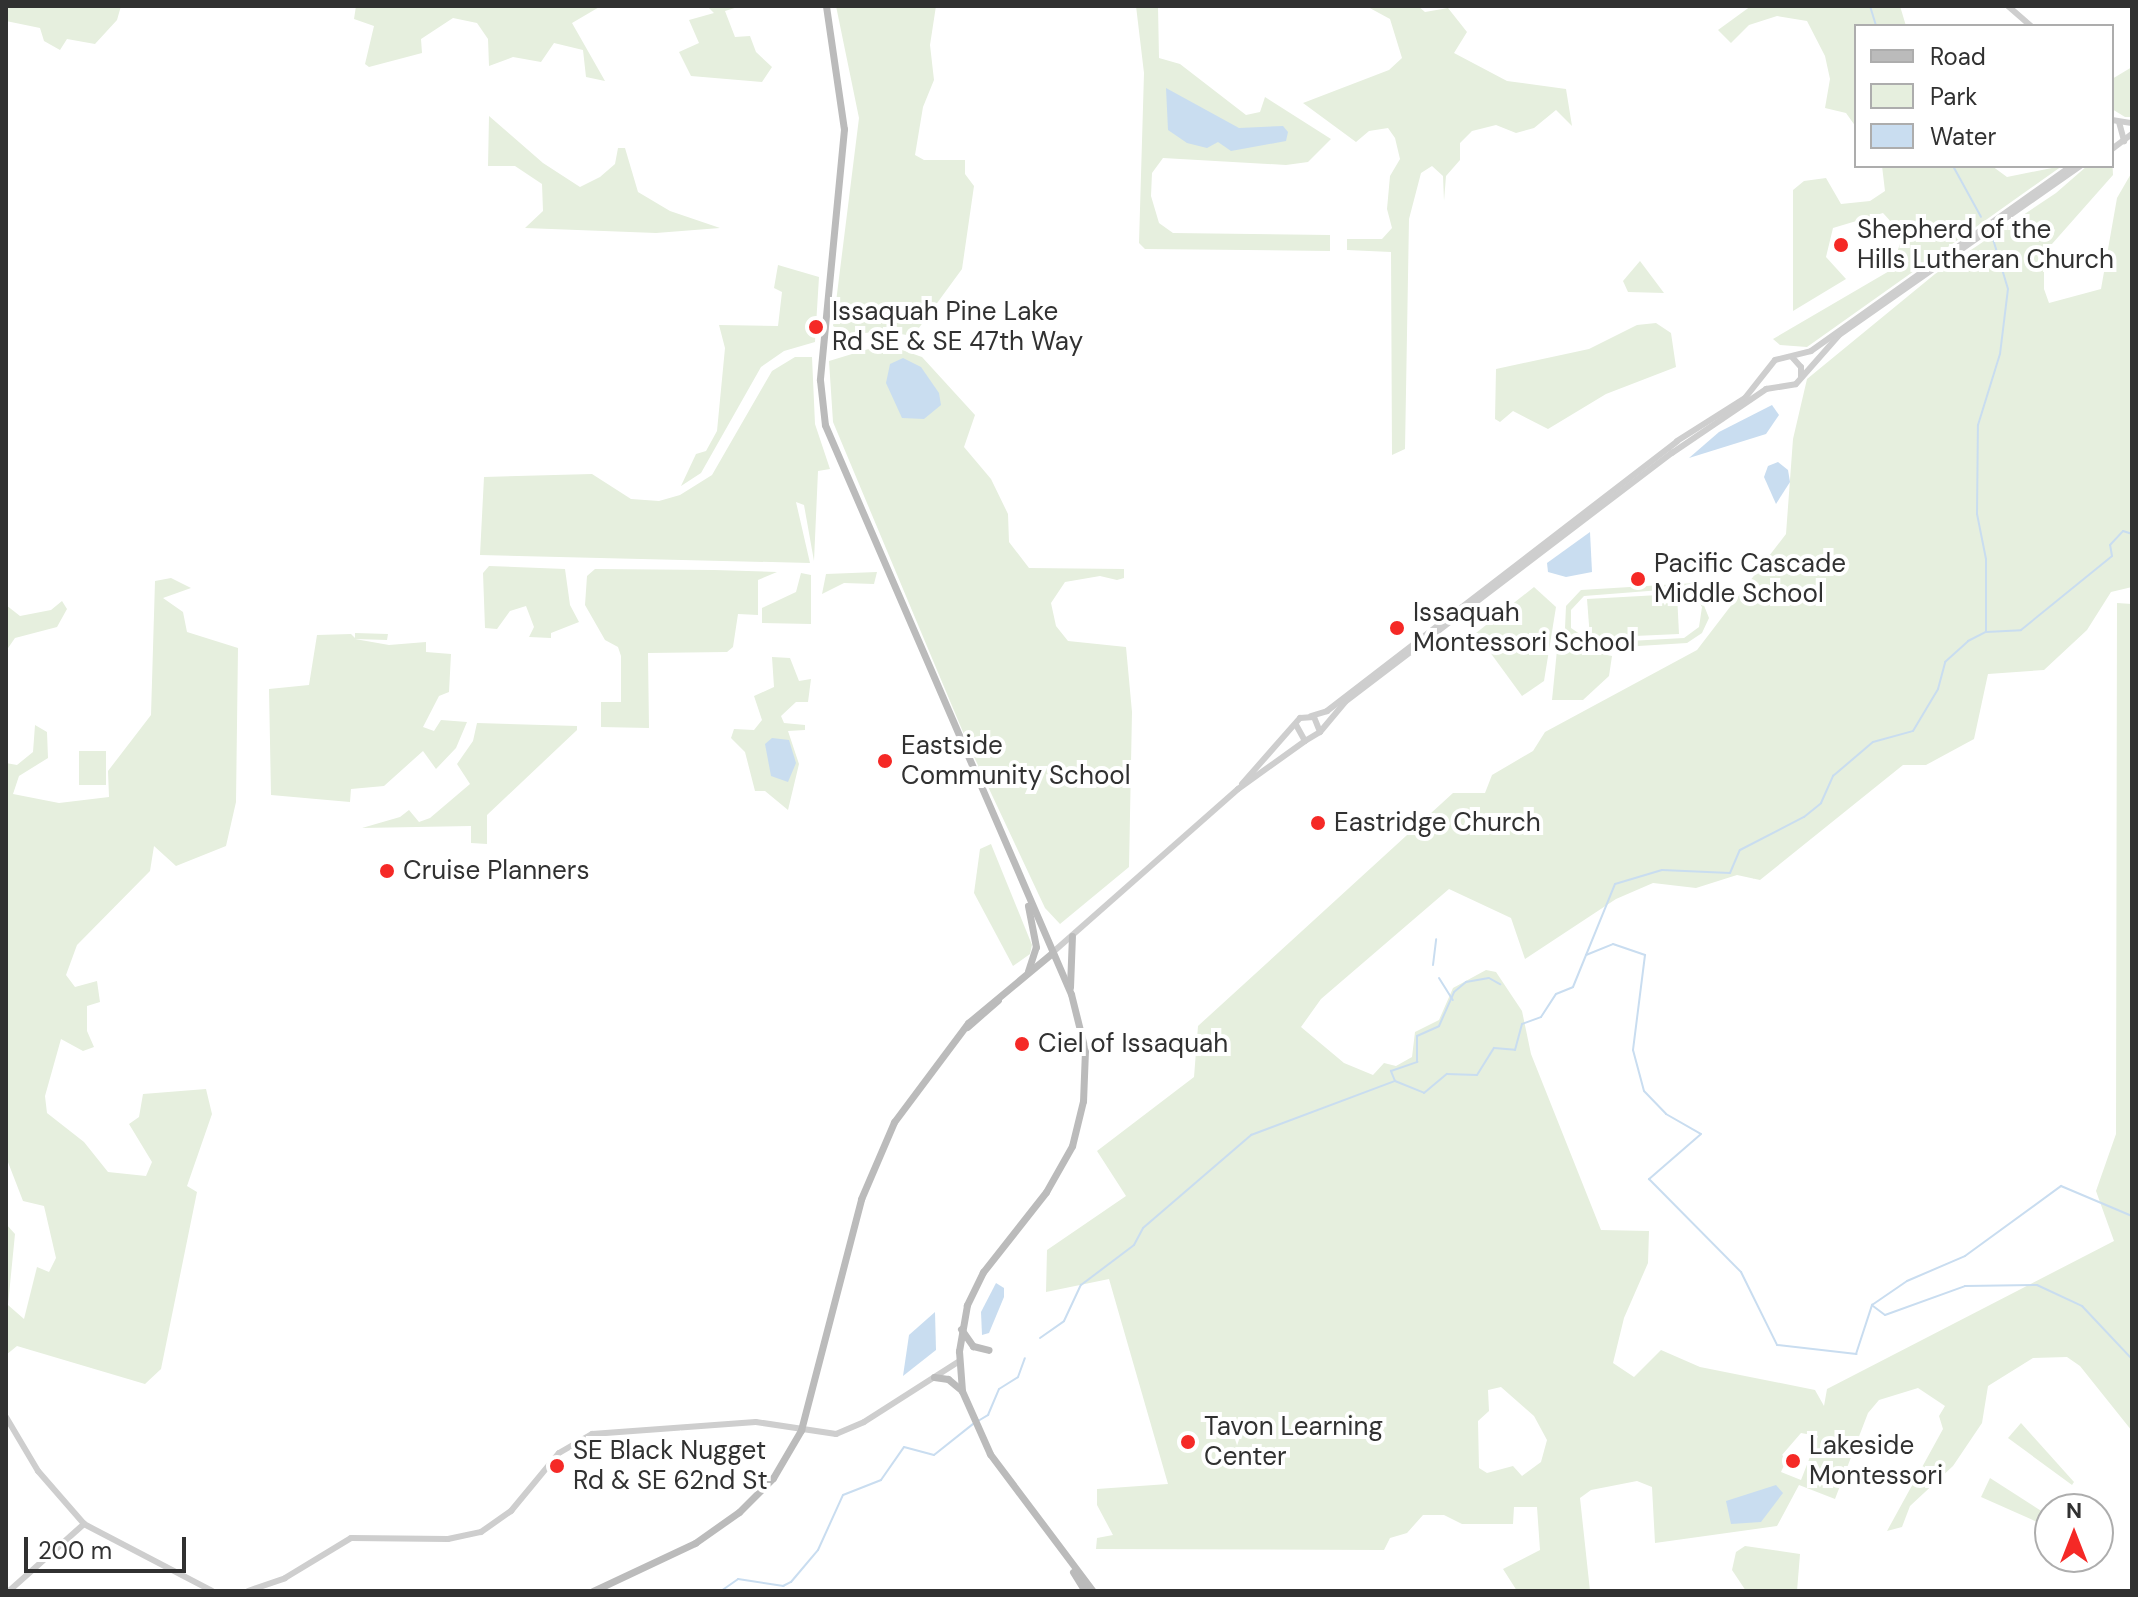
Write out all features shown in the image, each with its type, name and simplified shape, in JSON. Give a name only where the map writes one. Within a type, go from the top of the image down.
[{"type":"main road","points":[[826,6],[844,129],[820,380],[825,425],[1071,994]]},
{"type":"main road","points":[[1027,896],[1036,947],[1027,975]]},
{"type":"main road","points":[[1072,936],[1071,994],[1086,1065],[1072,1146],[1046,1192],[983,1272],[961,1329],[958,1362],[962,1391],[981,1440],[1069,1563],[1093,1591]]},
{"type":"main road","points":[[593,1591],[695,1543],[739,1512],[773,1478],[801,1430],[873,1168],[908,1098],[967,1027],[1052,953]]},
{"type":"main road","points":[[961,1329],[973,1346],[989,1350]]},
{"type":"main road","points":[[934,1377],[948,1379],[962,1391]]},
{"type":"main road","points":[[1069,1563],[1085,1591]]},
{"type":"street","points":[[2008,6],[2029,24]]},
{"type":"street","points":[[2115,120],[2132,123]]},
{"type":"street","points":[[2115,120],[2125,133],[2122,144]]},
{"type":"street","points":[[2114,148],[2132,134]]},
{"type":"street","points":[[2023,205],[2069,168]]},
{"type":"street","points":[[1238,789],[1296,725],[1327,711],[1677,441],[1745,398],[1779,358],[1810,352],[2077,168]]},
{"type":"street","points":[[1052,953],[1238,789],[1320,732],[1346,701],[1672,453],[1765,390],[1792,387],[1839,335],[1940,261]]},
{"type":"street","points":[[1792,357],[1801,367],[1801,377]]},
{"type":"street","points":[[1771,367],[1780,386]]},
{"type":"street","points":[[1311,716],[1320,732]]},
{"type":"street","points":[[1296,725],[1305,741]]},
{"type":"street","points":[[248,1591],[270,1586],[351,1538],[384,1534],[448,1539],[481,1532],[511,1511],[559,1453],[601,1431],[756,1422],[801,1430],[844,1432],[958,1362]]},
{"type":"street","points":[[6,1417],[46,1482],[84,1524],[212,1591]]},
{"type":"street","points":[[9,1591],[84,1524]]},
{"type":"green space","points":[[6,6],[121,6],[117,20],[95,44],[67,39],[60,50],[44,41],[40,28],[6,21]]},
{"type":"green space","points":[[356,6],[601,6],[572,23],[605,81],[586,77],[583,50],[554,43],[541,62],[513,57],[489,66],[488,39],[477,23],[453,18],[421,39],[422,53],[369,67],[365,64],[374,26],[354,19]]},
{"type":"green space","points":[[707,6],[741,6],[725,11],[735,37],[750,36],[756,52],[772,67],[762,82],[691,76],[679,52],[699,43],[689,20],[714,13]]},
{"type":"green space","points":[[836,6],[936,6],[930,45],[934,80],[923,107],[915,155],[924,160],[965,160],[965,174],[974,186],[962,269],[913,336],[882,331],[848,335],[833,326],[859,118]]},
{"type":"green space","points":[[1136,6],[1158,6],[1159,58],[1180,64],[1246,115],[1260,112],[1265,97],[1331,139],[1308,162],[1286,165],[1163,158],[1152,173],[1151,196],[1159,223],[1173,233],[1330,235],[1330,251],[1145,249],[1139,243],[1144,73]]},
{"type":"green space","points":[[1366,6],[1418,6],[1425,12],[1448,8],[1467,32],[1454,53],[1507,81],[1566,89],[1572,126],[1556,110],[1534,128],[1516,133],[1496,125],[1472,131],[1460,143],[1460,160],[1446,176],[1444,201],[1443,176],[1432,166],[1421,173],[1409,219],[1405,449],[1392,455],[1391,252],[1347,250],[1347,239],[1382,239],[1392,228],[1387,209],[1390,176],[1400,159],[1395,138],[1388,128],[1369,131],[1356,142],[1303,103],[1389,70],[1402,58],[1390,19]]},
{"type":"green space","points":[[1751,6],[1900,6],[1905,24],[1854,24],[1854,124],[1846,113],[1825,108],[1830,79],[1825,56],[1807,21],[1777,16],[1749,25],[1731,43],[1718,30]]},
{"type":"green space","points":[[2132,67],[2132,117],[2125,117],[2114,110],[2114,78]]},
{"type":"green space","points":[[489,116],[543,163],[580,187],[600,177],[615,164],[618,148],[625,148],[638,192],[670,211],[720,228],[656,233],[525,228],[543,211],[542,184],[515,166],[488,166]]},
{"type":"green space","points":[[1882,168],[1995,168],[2007,177],[2059,168],[1807,347],[1780,345],[1773,339],[1891,270],[1903,235],[1883,213],[1833,228],[1826,257],[1846,279],[1793,311],[1793,190],[1804,181],[1826,178],[1841,204],[1870,201],[1885,191]]},
{"type":"green space","points":[[2085,168],[2113,168],[2113,175],[2044,253],[2044,289],[2049,303],[2101,289],[2117,198],[2132,172],[2132,587],[2111,592],[2087,630],[2044,670],[1988,674],[1974,739],[1926,765],[1903,765],[1760,880],[1737,875],[1696,888],[1653,883],[1616,899],[1525,959],[1511,918],[1449,889],[1321,999],[1301,1027],[1344,1063],[1373,1075],[1384,1063],[1396,1066],[1412,1057],[1415,1032],[1439,1020],[1453,988],[1486,970],[1496,972],[1522,1011],[1531,1054],[1601,1230],[1649,1231],[1648,1263],[1624,1318],[1613,1363],[1634,1377],[1661,1350],[1700,1367],[1815,1390],[1824,1406],[1827,1389],[2114,1241],[2096,1191],[2116,1134],[2117,603],[2132,604],[2132,1431],[2080,1366],[2067,1357],[2033,1358],[1988,1386],[1982,1423],[1953,1466],[1910,1506],[1902,1527],[1887,1531],[1943,1429],[1939,1416],[1945,1406],[1918,1388],[1879,1400],[1868,1413],[1835,1499],[1799,1485],[1777,1526],[1655,1543],[1652,1487],[1637,1481],[1591,1490],[1580,1498],[1590,1591],[1517,1591],[1503,1569],[1540,1550],[1537,1507],[1514,1507],[1513,1524],[1462,1524],[1444,1515],[1423,1515],[1407,1533],[1390,1538],[1384,1550],[1096,1549],[1097,1538],[1113,1535],[1097,1505],[1097,1489],[1168,1484],[1109,1279],[1046,1292],[1047,1250],[1126,1196],[1097,1151],[1194,1077],[1198,1026],[1453,793],[1485,793],[1492,775],[1533,751],[1545,732],[1697,650],[1786,534],[1793,439],[1807,379],[1935,274],[2056,193]],"holes":[[[1501,1387],[1534,1416],[1547,1440],[1541,1462],[1522,1476],[1513,1466],[1487,1473],[1479,1468],[1478,1421],[1489,1411],[1488,1390]],[[1801,1433],[1818,1436],[1801,1480],[1781,1472],[1787,1459],[1782,1455]]]},
{"type":"green space","points":[[1640,261],[1664,293],[1628,292],[1623,281]]},
{"type":"green space","points":[[778,265],[819,277],[815,342],[784,351],[761,367],[701,473],[681,486],[696,454],[706,451],[717,431],[725,348],[719,325],[778,326],[782,292],[774,288]]},
{"type":"green space","points":[[1656,323],[1671,333],[1676,367],[1606,394],[1548,429],[1513,411],[1500,422],[1495,419],[1496,369],[1589,349],[1637,325]]},
{"type":"green space","points":[[885,344],[922,357],[975,415],[964,447],[991,479],[1008,514],[1009,542],[1029,568],[1124,569],[1124,578],[1117,580],[1100,576],[1065,582],[1051,603],[1056,626],[1068,641],[1126,647],[1132,712],[1129,867],[1060,924],[1045,908],[968,744],[833,422],[829,361]]},
{"type":"green space","points":[[795,357],[812,357],[815,424],[830,469],[818,471],[814,561],[804,505],[796,502],[810,563],[480,555],[484,477],[592,474],[631,499],[659,501],[680,495],[712,475],[772,371]]},
{"type":"green space","points":[[489,566],[565,569],[570,605],[579,622],[551,633],[551,638],[529,637],[534,627],[526,606],[510,611],[497,629],[485,628],[483,573]]},
{"type":"green space","points":[[595,569],[777,572],[758,580],[758,615],[738,614],[733,647],[727,652],[648,653],[649,728],[601,727],[601,702],[621,702],[621,656],[618,647],[605,640],[585,605],[587,576]]},
{"type":"green space","points":[[877,572],[874,584],[844,583],[822,594],[826,574]]},
{"type":"green space","points":[[801,573],[811,575],[811,624],[762,623],[762,608],[796,592]]},
{"type":"green space","points":[[171,578],[191,588],[163,598],[183,612],[187,632],[238,648],[236,802],[226,846],[176,866],[154,846],[150,871],[77,945],[66,975],[75,987],[97,981],[100,1002],[87,1006],[87,1031],[94,1047],[83,1051],[61,1039],[45,1096],[47,1113],[84,1142],[108,1172],[146,1176],[152,1162],[129,1124],[139,1117],[143,1094],[206,1089],[212,1114],[187,1186],[197,1192],[161,1369],[145,1384],[17,1346],[6,1355],[6,1224],[15,1234],[8,1305],[24,1319],[37,1267],[49,1272],[56,1258],[44,1206],[23,1201],[6,1157],[6,763],[17,765],[33,752],[35,725],[47,732],[48,758],[19,776],[13,794],[59,803],[109,797],[108,771],[151,715],[155,581]]},
{"type":"green space","points":[[1695,583],[1709,618],[1702,633],[1687,643],[1590,649],[1575,643],[1565,628],[1566,606],[1581,590]],"holes":[[[1674,589],[1694,595],[1702,607],[1699,627],[1684,638],[1593,643],[1571,628],[1571,610],[1584,596]]]},
{"type":"green space","points":[[1534,587],[1556,607],[1544,681],[1522,696],[1476,633]]},
{"type":"green space","points":[[1677,594],[1679,634],[1590,638],[1587,599]]},
{"type":"green space","points":[[62,601],[67,609],[57,627],[15,638],[6,651],[6,605],[20,616],[51,610]]},
{"type":"green space","points":[[355,633],[388,634],[387,640],[355,639],[389,645],[426,642],[426,652],[451,654],[449,692],[439,696],[423,727],[434,731],[441,720],[467,722],[456,748],[436,769],[423,751],[384,786],[351,789],[350,802],[271,795],[269,689],[309,685],[317,635],[351,634],[355,638]]},
{"type":"green space","points":[[1563,646],[1612,656],[1609,676],[1583,700],[1552,700],[1557,650]]},
{"type":"green space","points":[[772,657],[790,658],[799,681],[811,679],[808,702],[796,702],[781,716],[784,723],[805,725],[805,730],[788,731],[799,764],[788,810],[765,791],[755,791],[745,752],[731,738],[734,729],[754,730],[762,720],[754,696],[774,687]]},
{"type":"green space","points":[[477,723],[577,726],[577,730],[487,815],[487,844],[471,843],[471,826],[362,828],[400,817],[409,810],[419,822],[430,818],[470,784],[457,764],[473,741]]},
{"type":"green space","points":[[79,751],[106,751],[106,785],[79,785]]},
{"type":"green space","points":[[991,844],[1032,945],[1030,954],[1013,966],[974,893],[980,849]]},
{"type":"green space","points":[[2021,1423],[2074,1482],[2072,1485],[2008,1438]]},
{"type":"green space","points":[[1990,1478],[2034,1506],[2034,1521],[1981,1497]]},
{"type":"green space","points":[[1745,1546],[1800,1554],[1797,1591],[1746,1591],[1732,1570],[1736,1552]]},
{"type":"water","points":[[1166,88],[1239,128],[1283,126],[1288,132],[1286,141],[1231,151],[1218,142],[1207,148],[1187,143],[1168,130]]},
{"type":"water","points":[[903,358],[921,367],[939,393],[941,405],[924,419],[902,418],[886,383],[890,364]]},
{"type":"water","points":[[1772,405],[1779,415],[1766,434],[1689,458],[1719,432]]},
{"type":"water","points":[[1778,462],[1788,470],[1790,482],[1776,504],[1764,477],[1768,466]]},
{"type":"water","points":[[1590,532],[1592,572],[1566,577],[1548,572],[1547,563]]},
{"type":"water","points":[[772,738],[789,740],[796,763],[788,782],[771,776],[765,744]]},
{"type":"water","points":[[996,1283],[1004,1288],[1004,1297],[989,1333],[982,1335],[981,1312]]},
{"type":"water","points":[[935,1312],[936,1350],[903,1376],[909,1335]]},
{"type":"water","points":[[1776,1485],[1783,1493],[1761,1522],[1731,1524],[1726,1501]]},
{"type":"waterway","points":[[1870,6],[1875,24]]},
{"type":"waterway","points":[[1954,168],[1981,217]]},
{"type":"waterway","points":[[1986,631],[1986,559],[1977,514],[1978,425],[2000,354],[2008,289],[1993,239]]},
{"type":"waterway","points":[[1040,1338],[1064,1321],[1081,1285],[1134,1245],[1143,1228],[1251,1135],[1395,1081],[1424,1093],[1447,1074],[1477,1075],[1494,1048],[1515,1050],[1522,1024],[1541,1017],[1556,994],[1573,987],[1615,884],[1662,870],[1730,873],[1740,850],[1804,817],[1821,803],[1833,776],[1873,742],[1913,731],[1938,689],[1945,662],[1968,641],[1986,632],[2021,630],[2112,556],[2110,545],[2123,531],[2132,534]]},
{"type":"waterway","points":[[1433,965],[1436,939]]},
{"type":"waterway","points":[[1586,955],[1613,944],[1645,955],[1633,1050],[1644,1091],[1666,1114],[1701,1134],[1649,1179],[1741,1272],[1777,1345],[1856,1354],[1872,1305],[1907,1281],[1965,1256],[2061,1186],[2132,1216]]},
{"type":"waterway","points":[[1439,978],[1453,1000]]},
{"type":"waterway","points":[[1395,1081],[1391,1071],[1417,1062],[1417,1036],[1439,1026],[1454,992],[1466,982],[1489,978],[1500,984]]},
{"type":"waterway","points":[[1873,1306],[1885,1315],[1965,1286],[2037,1285],[2082,1306],[2132,1359]]},
{"type":"waterway","points":[[978,1421],[988,1415],[999,1389],[1018,1377],[1025,1358]]},
{"type":"waterway","points":[[721,1591],[738,1579],[783,1586],[791,1582],[818,1550],[843,1495],[881,1480],[904,1447],[934,1455],[973,1424]]},
{"type":"place","name":"Shepherd of the Hills Lutheran Church","points":[[1841,245]]},
{"type":"place","name":"Issaquah Pine Lake Rd SE & SE 47th Way","points":[[816,327]]},
{"type":"place","name":"Pacific Cascade Middle School","points":[[1638,579]]},
{"type":"place","name":"Issaquah Montessori School","points":[[1397,628]]},
{"type":"place","name":"Eastside Community School","points":[[885,761]]},
{"type":"place","name":"Eastridge Church","points":[[1318,823]]},
{"type":"place","name":"Cruise Planners","points":[[387,871]]},
{"type":"place","name":"Ciel of Issaquah","points":[[1022,1044]]},
{"type":"place","name":"Tavon Learning Center","points":[[1188,1442]]},
{"type":"place","name":"Lakeside Montessori","points":[[1793,1461]]},
{"type":"place","name":"SE Black Nugget Rd & SE 62nd St","points":[[557,1466]]}]
